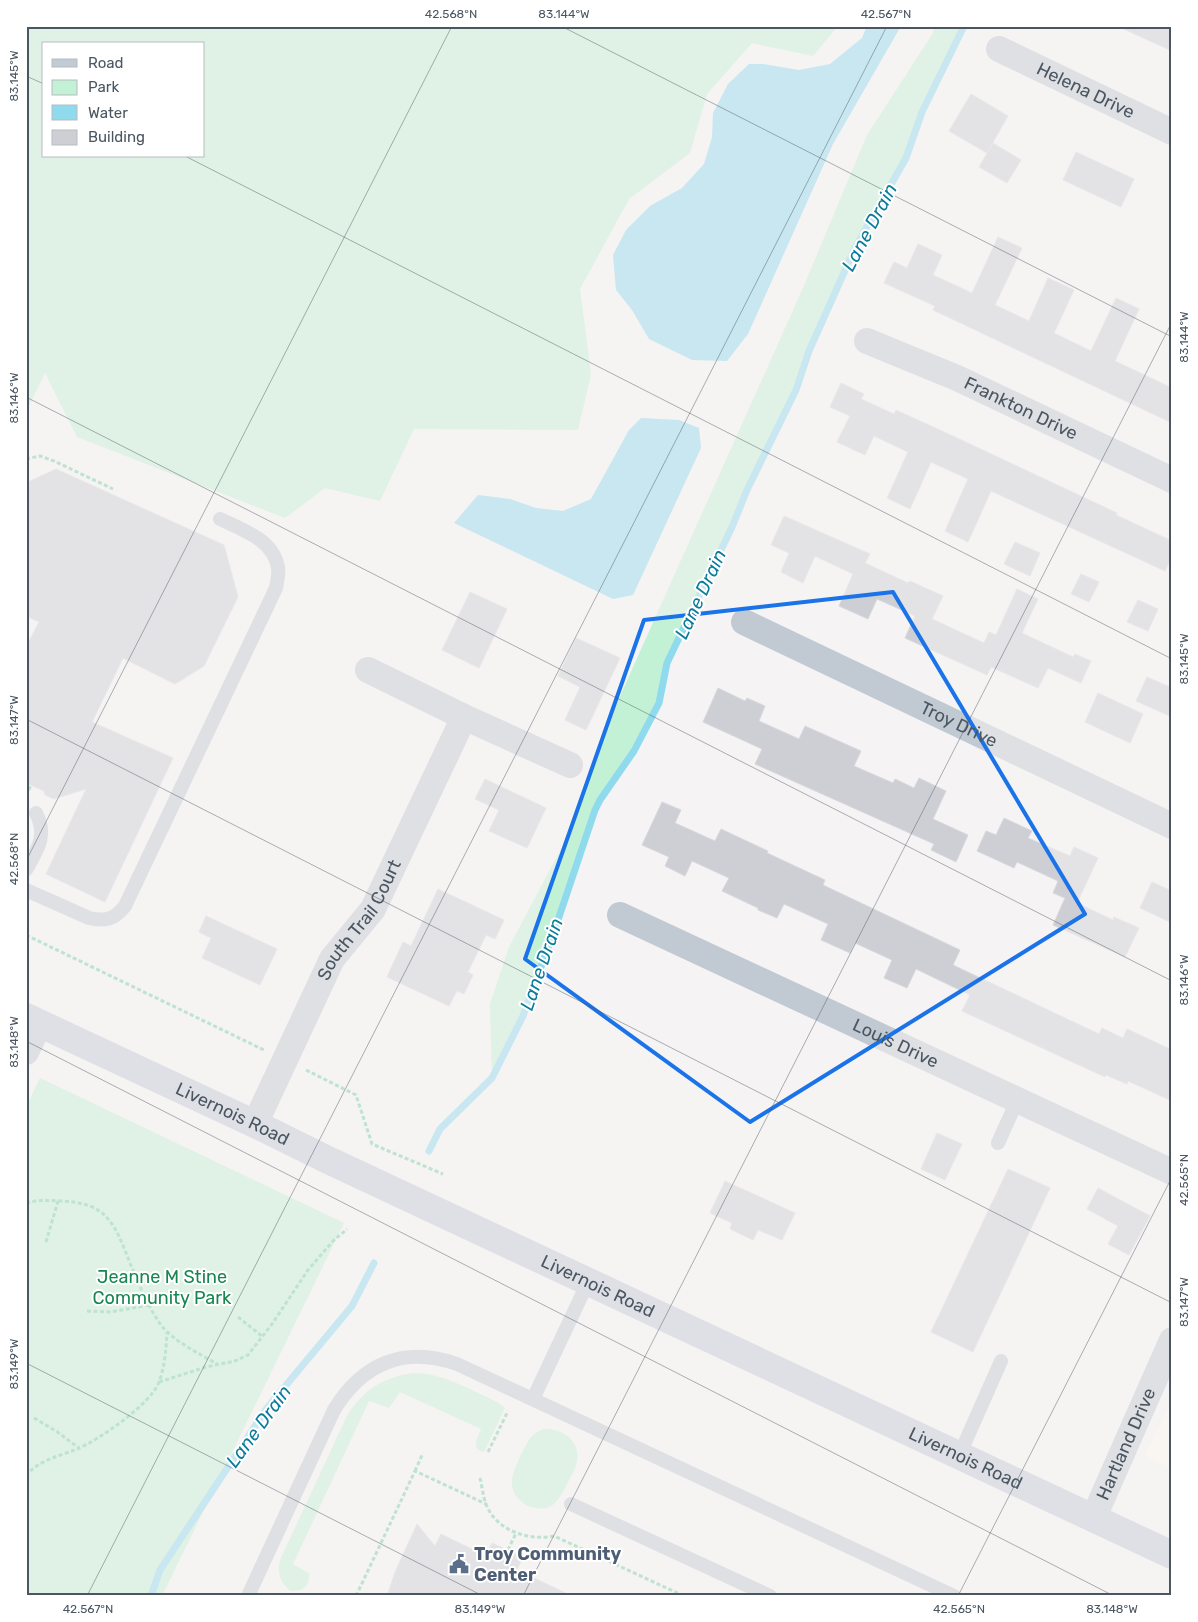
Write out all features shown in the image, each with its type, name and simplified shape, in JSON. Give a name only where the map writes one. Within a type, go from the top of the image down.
[{"type":"main road","name":"Livernois Road","points":[[33,1020],[255,1124],[303,1149],[1172,1555]]},
{"type":"street","name":"Helena Drive","points":[[999,49],[1172,132]]},
{"type":"street","name":"Frankton Drive","points":[[867,341],[957,378],[1172,480]]},
{"type":"street","name":"Troy Drive","points":[[744,622],[1172,826]]},
{"type":"street","points":[[368,670],[570,766]]},
{"type":"street","name":"South Trail Court","points":[[255,1124],[332,959],[373,909],[464,717]]},
{"type":"street","name":"Louis Drive","points":[[620,914],[1172,1172]]},
{"type":"street","points":[[26,1052],[33,1020]]},
{"type":"street","name":"Hartland Drive","points":[[1094,1519],[1172,1340]]},
{"type":"lane","points":[[26,890],[89,918],[99,920],[109,920],[118,915],[125,906],[276,588],[278,570],[274,554],[265,544],[253,536],[220,519]]},
{"type":"lane","points":[[26,870],[40,844],[41,822],[36,813]]},
{"type":"lane","points":[[998,1143],[1017,1101]]},
{"type":"lane","points":[[533,1399],[588,1282]]},
{"type":"lane","points":[[248,1596],[334,1410],[350,1388],[368,1372],[391,1360],[416,1356],[437,1358],[457,1364],[954,1596]]},
{"type":"lane","points":[[959,1456],[1000,1361]]},
{"type":"lane","points":[[572,1504],[765,1595]]},
{"type":"path","points":[[26,459],[40,456],[113,489]]},
{"type":"path","points":[[26,796],[31,785]]},
{"type":"path","points":[[26,935],[268,1052]]},
{"type":"path","points":[[301,1068],[356,1095],[372,1144],[443,1174]]},
{"type":"path","points":[[26,1203],[40,1200],[80,1202],[106,1216],[120,1236],[138,1280],[161,1324],[167,1332],[217,1364]]},
{"type":"path","points":[[46,1242],[58,1200]]},
{"type":"path","points":[[159,1382],[217,1364],[235,1361],[248,1355],[263,1337],[308,1270],[333,1241],[347,1229]]},
{"type":"path","points":[[87,1311],[110,1312],[150,1305]]},
{"type":"path","points":[[238,1317],[263,1337]]},
{"type":"path","points":[[26,1476],[37,1465],[79,1448],[109,1430],[138,1407],[159,1382],[165,1358],[167,1332]]},
{"type":"path","points":[[488,1452],[508,1411]]},
{"type":"path","points":[[34,1418],[79,1448]]},
{"type":"path","points":[[356,1596],[423,1453]]},
{"type":"path","points":[[415,1471],[486,1504]]},
{"type":"path","points":[[480,1478],[486,1504],[496,1520],[516,1533],[533,1538],[554,1536],[684,1596]]},
{"type":"path","points":[[508,1550],[516,1533]]},
{"type":"highlighted area","points":[[893,592],[1085,914],[750,1122],[525,959],[644,620]]},
{"type":"shaded area","points":[[1172,1400],[1172,1469],[1145,1456]]},
{"type":"green space","points":[[26,26],[838,26],[813,56],[752,43],[707,94],[690,153],[629,199],[580,289],[591,374],[578,430],[414,429],[380,501],[325,488],[285,518],[77,437],[45,373],[26,412]]},
{"type":"green space","points":[[934,26],[964,26],[922,112],[906,158],[855,248],[809,351],[794,398],[747,490],[732,527],[667,663],[659,703],[653,720],[634,751],[625,760],[595,810],[523,1016],[492,1078],[490,1004],[509,947],[562,847],[612,714],[803,288],[867,135],[933,33]]},
{"type":"green space","name":"Jeanne M Stine Community Park","points":[[40,1078],[344,1223],[162,1596],[26,1596],[26,1107]]},
{"type":"green space","points":[[414,1373],[447,1379],[492,1399],[505,1408],[484,1452],[480,1451],[476,1446],[481,1429],[400,1392],[389,1408],[369,1401],[293,1564],[310,1574],[307,1585],[301,1590],[291,1591],[280,1577],[280,1560],[346,1418],[359,1400],[374,1387],[392,1378]]},
{"type":"green space","points":[[544,1429],[558,1431],[570,1438],[577,1450],[577,1457],[576,1465],[560,1497],[548,1508],[542,1509],[530,1507],[518,1498],[513,1489],[512,1478],[528,1441],[534,1434]]},
{"type":"water","points":[[867,26],[901,26],[833,144],[748,334],[727,361],[692,360],[649,339],[632,310],[616,290],[613,255],[626,230],[650,206],[682,188],[704,164],[712,137],[713,113],[728,84],[749,64],[763,64],[799,70],[830,64],[862,38]]},
{"type":"water","points":[[641,418],[679,420],[699,428],[701,448],[633,595],[613,599],[454,523],[478,495],[510,499],[536,508],[563,511],[591,499],[629,430]]},
{"type":"building","points":[[1117,26],[1172,26],[1172,51]]},
{"type":"building","points":[[971,94],[1008,116],[987,153],[949,131]]},
{"type":"building","points":[[993,143],[1021,160],[1007,183],[979,167]]},
{"type":"building","points":[[1076,152],[1134,179],[1121,207],[1063,180]]},
{"type":"building","points":[[998,237],[1022,248],[995,305],[1029,321],[1048,278],[1074,290],[1054,333],[1091,351],[1116,298],[1139,309],[1115,361],[1172,388],[1172,423],[933,310],[935,306],[884,283],[894,262],[907,268],[918,244],[942,255],[933,275],[972,293]]},
{"type":"building","points":[[841,383],[864,394],[861,399],[894,414],[896,410],[1117,513],[1116,515],[1172,541],[1172,556],[1165,571],[991,491],[968,542],[945,531],[968,479],[931,462],[910,509],[887,498],[908,452],[874,436],[865,455],[837,442],[850,416],[830,407]]},
{"type":"building","points":[[56,469],[224,545],[238,597],[204,666],[175,684],[123,658],[92,722],[173,758],[105,902],[46,874],[86,789],[54,799],[45,795],[44,791],[26,783],[26,647],[39,622],[26,616],[26,483]]},
{"type":"building","points":[[784,516],[870,554],[865,563],[908,583],[910,581],[943,596],[932,619],[984,643],[989,632],[996,635],[1017,589],[1038,599],[1022,633],[1073,657],[1075,654],[1091,661],[1081,683],[1048,668],[1038,688],[991,667],[987,675],[905,638],[915,616],[877,599],[868,619],[839,606],[853,574],[815,556],[803,583],[781,572],[789,553],[771,545]]},
{"type":"building","points":[[1015,542],[1040,553],[1030,576],[1004,564]]},
{"type":"building","points":[[1081,574],[1099,582],[1089,602],[1071,594]]},
{"type":"building","points":[[470,592],[507,609],[479,668],[442,650]]},
{"type":"building","points":[[1138,600],[1158,609],[1148,631],[1127,622]]},
{"type":"building","points":[[576,638],[620,658],[586,730],[565,720],[580,687],[558,676]]},
{"type":"building","points":[[1147,677],[1172,688],[1172,717],[1136,701]]},
{"type":"building","points":[[718,688],[745,701],[747,698],[765,706],[759,721],[799,739],[805,726],[861,751],[854,766],[893,783],[895,779],[914,788],[919,778],[946,791],[933,819],[968,835],[956,862],[931,850],[934,844],[755,764],[762,749],[703,722]]},
{"type":"building","points":[[1098,693],[1143,714],[1130,743],[1085,722]]},
{"type":"building","points":[[485,779],[546,808],[527,848],[489,831],[499,810],[475,799]]},
{"type":"building","points":[[662,802],[681,810],[675,823],[715,841],[721,829],[825,880],[823,885],[960,950],[953,965],[1099,1034],[1102,1028],[1123,1038],[1127,1029],[1172,1050],[1172,1101],[1128,1081],[1127,1084],[1106,1075],[1105,1077],[962,1011],[970,995],[916,969],[907,988],[884,978],[892,960],[855,943],[850,953],[821,940],[828,924],[784,904],[777,918],[758,910],[758,908],[722,891],[729,878],[692,861],[685,876],[665,866],[669,857],[642,845]]},
{"type":"building","points":[[1004,818],[1032,831],[1028,838],[1070,856],[1074,847],[1098,858],[1077,903],[1113,920],[1114,917],[1139,928],[1125,957],[1053,925],[1065,898],[1053,893],[1058,881],[1017,862],[1014,868],[977,851],[986,831],[996,835]]},
{"type":"building","points":[[1152,882],[1172,891],[1172,923],[1140,908]]},
{"type":"building","points":[[438,889],[504,920],[495,939],[486,935],[468,972],[473,975],[464,994],[457,991],[449,1006],[387,977],[403,942],[411,946]]},
{"type":"building","points":[[206,916],[277,949],[260,985],[202,958],[211,938],[199,932]]},
{"type":"building","points":[[937,1133],[962,1144],[945,1180],[921,1169]]},
{"type":"building","points":[[1008,1169],[1050,1188],[973,1352],[931,1332]]},
{"type":"building","points":[[725,1181],[795,1213],[782,1240],[758,1230],[753,1240],[730,1229],[732,1223],[710,1213]]},
{"type":"building","points":[[1098,1188],[1150,1216],[1129,1255],[1108,1244],[1118,1226],[1087,1209]]},
{"type":"building","name":"Troy Community Center","points":[[417,1524],[435,1546],[441,1534],[486,1556],[492,1543],[523,1557],[517,1570],[572,1596],[387,1596],[395,1572]]},
{"type":"waterway","name":"Lane Drain","points":[[429,1151],[440,1129],[492,1078],[523,1016],[595,810],[634,751],[659,703],[667,663],[732,527],[747,490],[796,390],[809,351],[855,248],[906,158],[922,112],[964,26]]},
{"type":"waterway","name":"Lane Drain","points":[[151,1596],[160,1570],[267,1408],[352,1306],[374,1263]]},
{"type":"place","name":"Troy Community Center","points":[[459,1564]]}]
